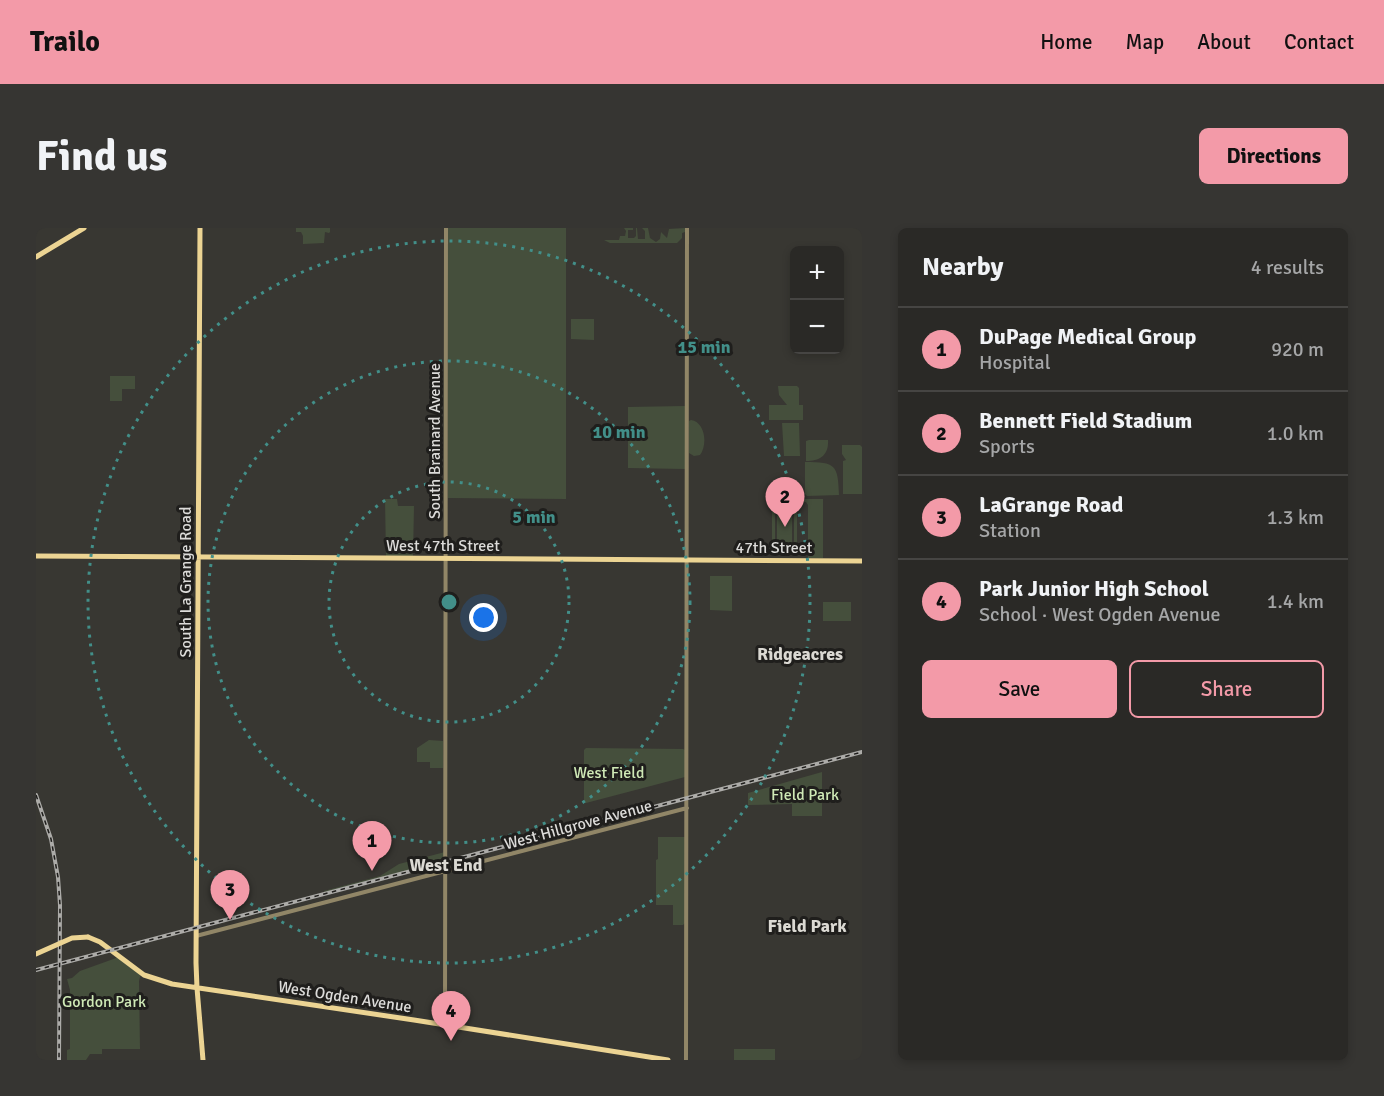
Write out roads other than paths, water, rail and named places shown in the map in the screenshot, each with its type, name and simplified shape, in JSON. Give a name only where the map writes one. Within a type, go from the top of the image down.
[{"type":"main road","points":[[36,257],[84,228]]},
{"type":"main road","name":"South La Grange Road","points":[[200,228],[196,936],[197,988],[203,1060]]},
{"type":"main road","name":"West 47th Street","points":[[36,556],[687,560]]},
{"type":"main road","name":"47th Street","points":[[687,560],[862,561]]},
{"type":"main road","name":"West Ogden Avenue","points":[[36,954],[72,938],[88,937],[100,942],[148,976],[167,983],[668,1060]]},
{"type":"street","name":"South Brainard Avenue","points":[[445,1024],[446,228]]},
{"type":"street","points":[[686,1060],[687,228]]},
{"type":"street","name":"West Hillgrove Avenue","points":[[196,936],[687,808]]},
{"type":"railway","points":[[36,970],[862,752]]},
{"type":"railway","points":[[36,795],[51,839],[58,877],[60,905],[59,1060]]},
{"type":"place","name":"Bennett Field Stadium","points":[[785,527]]},
{"type":"place","name":"DuPage Medical Group","points":[[372,871]]},
{"type":"place","name":"LaGrange Road","points":[[230,920]]},
{"type":"place","name":"Park Junior High School","points":[[451,1041]]},
{"type":"district","name":"Ridgeacres","points":[[800,654]]},
{"type":"district","name":"West End","points":[[446,865]]},
{"type":"district","name":"Field Park","points":[[807,926]]},
{"type":"park label","name":"West Field","points":[[609,772]]},
{"type":"park label","name":"Gordon Park","points":[[104,1001]]}]
